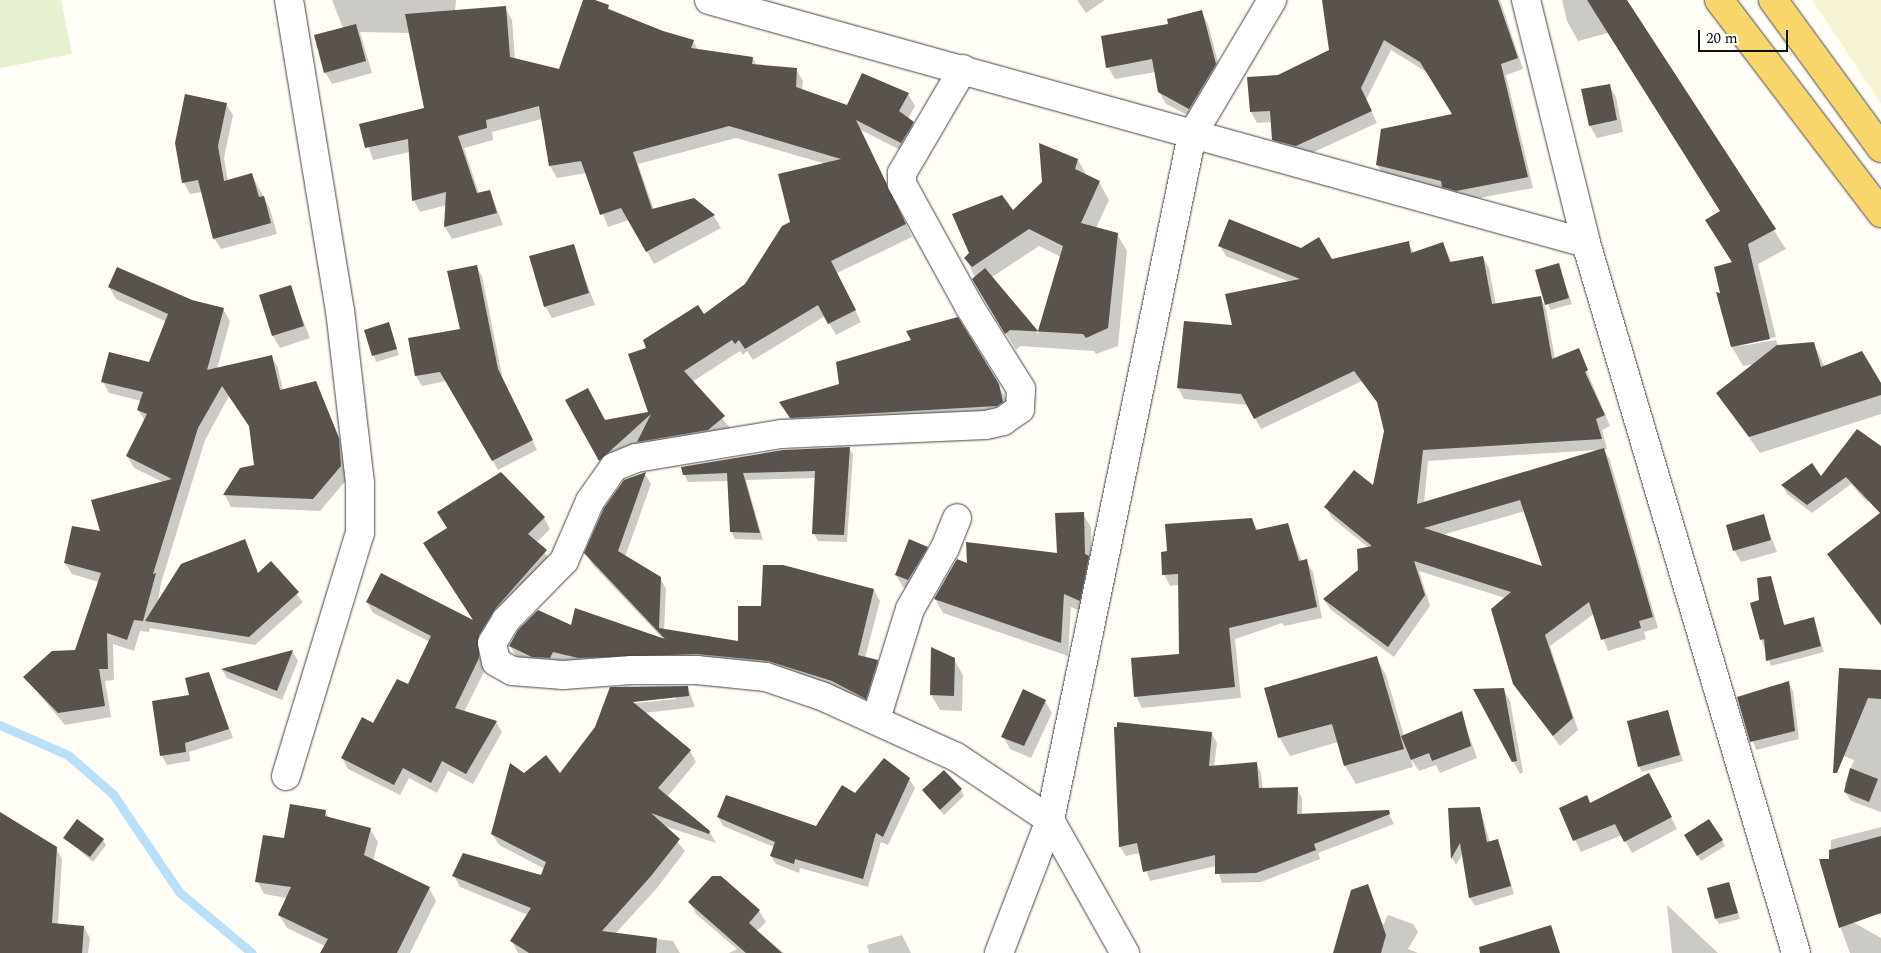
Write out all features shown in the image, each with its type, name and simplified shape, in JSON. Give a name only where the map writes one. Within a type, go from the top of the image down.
[{"type":"main road","points":[[1719,0],[1881,213]]},
{"type":"main road","points":[[1773,0],[1881,148]]},
{"type":"street","points":[[286,776],[360,532],[360,484],[340,311],[289,0]]},
{"type":"street","points":[[709,0],[1586,243]]},
{"type":"street","points":[[999,953],[1050,820],[1192,135],[1272,0]]},
{"type":"street","points":[[1526,0],[1586,243],[1796,953]]},
{"type":"street","points":[[963,69],[902,173],[902,184],[969,306],[1020,389],[1020,409],[1004,421],[986,425],[782,434],[636,458],[614,467],[590,502],[564,562],[506,620],[492,643],[496,662],[512,671],[563,675],[632,670],[697,670],[766,677],[876,719],[956,756],[1050,820],[1125,953]]},
{"type":"street","points":[[876,719],[910,609],[945,548],[957,518]]},
{"type":"shaded area","points":[[1812,0],[1881,0],[1881,104],[1833,31]]},
{"type":"green space","points":[[0,0],[61,0],[72,54],[0,68]]},
{"type":"building","points":[[583,0],[595,0],[609,5],[608,9],[663,31],[694,40],[691,48],[753,57],[752,64],[797,68],[796,87],[847,105],[862,73],[909,93],[899,111],[914,122],[901,143],[856,120],[906,224],[831,261],[856,310],[828,324],[818,305],[745,349],[739,340],[735,344],[732,340],[684,371],[725,416],[708,430],[637,442],[651,414],[599,461],[565,400],[588,388],[605,420],[648,412],[628,354],[646,348],[643,340],[698,305],[704,314],[745,284],[782,226],[790,222],[778,174],[841,159],[729,126],[633,152],[652,209],[694,198],[715,215],[646,252],[621,208],[600,215],[581,161],[549,166],[539,106],[486,120],[487,128],[458,136],[477,193],[490,190],[497,213],[444,227],[446,192],[412,201],[408,139],[365,148],[359,124],[424,108],[405,14],[506,6],[510,57],[559,69]]},
{"type":"building","points":[[1322,0],[1498,0],[1518,58],[1501,64],[1528,177],[1456,191],[1442,187],[1441,181],[1376,165],[1381,129],[1452,114],[1420,62],[1384,40],[1361,88],[1372,111],[1296,146],[1272,140],[1270,111],[1250,112],[1247,77],[1278,75],[1329,50]]},
{"type":"building","points":[[1587,0],[1627,0],[1776,229],[1748,244],[1770,339],[1731,347],[1716,292],[1720,293],[1714,267],[1732,262],[1705,220],[1720,211]]},
{"type":"building","points":[[1202,10],[1216,64],[1189,109],[1158,92],[1152,59],[1106,68],[1101,36],[1168,24],[1167,19]]},
{"type":"building","points":[[356,24],[366,61],[324,73],[314,35]]},
{"type":"building","points":[[1610,84],[1617,120],[1589,126],[1581,89]]},
{"type":"building","points":[[185,94],[227,103],[218,146],[224,181],[252,173],[259,197],[264,196],[271,223],[213,239],[198,180],[182,183],[175,143]]},
{"type":"building","points":[[1039,143],[1078,159],[1075,169],[1100,181],[1081,223],[1118,233],[1108,328],[1086,338],[1083,334],[1010,330],[1005,334],[972,279],[985,268],[1038,331],[1063,246],[1029,229],[972,267],[964,258],[969,253],[952,214],[1002,195],[1013,210],[1042,182]]},
{"type":"building","points":[[1229,219],[1301,248],[1319,237],[1332,259],[1409,241],[1411,253],[1443,242],[1450,262],[1483,256],[1492,304],[1541,296],[1552,359],[1579,348],[1588,370],[1585,372],[1605,415],[1596,419],[1602,439],[1423,450],[1417,504],[1604,448],[1653,617],[1639,621],[1641,628],[1601,640],[1589,602],[1545,635],[1573,718],[1553,736],[1513,684],[1491,609],[1511,592],[1414,561],[1425,595],[1388,647],[1323,599],[1358,570],[1357,549],[1372,546],[1324,507],[1354,470],[1373,485],[1384,431],[1377,402],[1354,371],[1254,419],[1241,394],[1177,388],[1184,321],[1232,325],[1225,294],[1300,279],[1218,246]],"holes":[[[1520,500],[1542,566],[1424,528]]]},
{"type":"building","points":[[574,244],[589,293],[544,307],[529,256]]},
{"type":"building","points":[[1559,263],[1569,298],[1545,305],[1535,270]]},
{"type":"building","points":[[477,265],[498,369],[533,440],[492,461],[440,372],[415,376],[408,338],[460,329],[447,271]]},
{"type":"building","points":[[117,267],[192,300],[224,308],[207,370],[272,355],[280,390],[316,381],[339,438],[341,466],[313,499],[223,495],[240,468],[254,465],[249,426],[222,386],[198,428],[153,574],[156,573],[143,621],[134,620],[127,640],[107,633],[108,669],[99,669],[105,706],[58,713],[23,677],[52,651],[75,650],[101,573],[64,563],[72,526],[100,531],[91,500],[172,479],[126,456],[147,414],[137,410],[143,392],[101,382],[109,352],[149,362],[168,314],[108,287]]},
{"type":"building","points":[[291,285],[304,326],[272,336],[259,295]]},
{"type":"building","points":[[958,317],[999,384],[1003,402],[997,406],[790,418],[779,402],[839,384],[836,362],[911,340],[906,331]]},
{"type":"building","points":[[389,322],[397,349],[372,356],[364,330]]},
{"type":"building","points":[[1814,342],[1821,367],[1862,351],[1881,383],[1881,395],[1749,437],[1716,393],[1777,345]]},
{"type":"building","points":[[1857,429],[1881,446],[1881,625],[1827,554],[1880,513],[1846,477],[1807,505],[1781,485],[1812,463],[1821,476]]},
{"type":"building","points":[[850,447],[844,535],[812,534],[815,471],[743,473],[760,533],[730,532],[727,473],[683,475],[681,467],[783,450]]},
{"type":"building","points":[[501,472],[545,517],[528,534],[547,550],[495,609],[479,635],[479,658],[455,708],[497,721],[466,774],[442,761],[431,783],[403,768],[394,785],[341,758],[362,717],[373,723],[397,679],[408,684],[431,636],[366,602],[381,573],[473,620],[423,543],[447,528],[437,512]]},
{"type":"building","points":[[646,472],[618,551],[661,577],[659,628],[738,641],[738,606],[761,606],[763,565],[783,565],[874,589],[858,655],[878,660],[866,699],[832,681],[768,661],[697,654],[578,658],[553,652],[550,658],[532,657],[509,646],[518,630],[538,610],[571,625],[575,608],[665,639],[584,553],[604,508],[624,480]]},
{"type":"building","points":[[1084,512],[1085,554],[1089,556],[1080,601],[1064,594],[1061,643],[934,599],[957,559],[967,563],[966,542],[1057,553],[1055,513]]},
{"type":"building","points":[[1764,514],[1771,540],[1733,551],[1726,525]]},
{"type":"building","points":[[1252,518],[1256,530],[1288,523],[1299,561],[1307,559],[1317,607],[1229,628],[1235,687],[1134,697],[1131,658],[1179,654],[1178,574],[1162,575],[1161,552],[1167,551],[1165,524]]},
{"type":"building","points":[[245,539],[258,573],[271,561],[299,592],[249,637],[145,621],[181,564]]},
{"type":"building","points":[[909,539],[928,547],[908,580],[895,575]]},
{"type":"building","points":[[1771,576],[1784,625],[1814,617],[1821,646],[1766,661],[1764,639],[1760,640],[1750,603],[1759,600],[1757,578]]},
{"type":"building","points":[[931,647],[955,658],[954,696],[930,695]]},
{"type":"building","points":[[293,650],[277,691],[221,669]]},
{"type":"building","points":[[1377,656],[1404,749],[1344,766],[1332,724],[1278,738],[1264,688]]},
{"type":"building","points":[[1839,668],[1881,670],[1881,699],[1868,698],[1837,773],[1833,773]]},
{"type":"building","points":[[209,672],[229,729],[185,743],[186,752],[160,756],[152,701],[189,695],[185,678]]},
{"type":"building","points":[[1789,681],[1795,731],[1750,742],[1737,697]]},
{"type":"building","points":[[688,686],[689,696],[633,702],[691,750],[658,788],[710,831],[709,834],[651,813],[680,839],[651,876],[602,931],[657,938],[656,953],[529,953],[510,941],[531,908],[452,876],[463,853],[541,875],[546,862],[491,834],[510,763],[524,773],[546,755],[560,773],[595,727],[610,687]]},
{"type":"building","points":[[1504,688],[1517,761],[1512,762],[1473,689]]},
{"type":"building","points":[[1023,689],[1046,700],[1024,746],[1001,737]]},
{"type":"building","points":[[1668,710],[1680,755],[1638,767],[1627,721]]},
{"type":"building","points":[[1462,711],[1471,746],[1432,761],[1429,753],[1411,760],[1401,736]]},
{"type":"building","points":[[1117,722],[1212,732],[1209,766],[1257,762],[1259,788],[1298,787],[1297,814],[1389,810],[1390,814],[1314,844],[1316,850],[1256,873],[1215,874],[1215,855],[1143,872],[1137,843],[1119,847],[1114,727],[1117,727]]},
{"type":"building","points":[[884,758],[910,778],[883,837],[876,833],[863,879],[795,859],[794,864],[770,856],[775,842],[717,817],[726,795],[816,826],[842,785],[855,793]]},
{"type":"building","points":[[1850,768],[1878,779],[1869,802],[1844,792]]},
{"type":"building","points":[[944,770],[962,789],[940,810],[922,790]]},
{"type":"building","points":[[1649,773],[1672,817],[1624,842],[1615,824],[1573,841],[1559,808],[1587,795],[1590,803]]},
{"type":"building","points":[[290,804],[326,810],[325,816],[371,828],[364,855],[430,887],[397,953],[320,953],[328,939],[278,915],[291,887],[255,882],[263,835],[284,838]]},
{"type":"building","points":[[1480,807],[1487,842],[1498,839],[1511,886],[1469,898],[1460,843],[1451,859],[1448,808]]},
{"type":"building","points":[[0,812],[57,847],[52,923],[84,926],[82,953],[0,953]]},
{"type":"building","points":[[77,819],[104,839],[90,857],[63,838]]},
{"type":"building","points":[[1709,819],[1723,840],[1697,856],[1684,835]]},
{"type":"building","points":[[1881,836],[1881,913],[1839,928],[1819,859],[1829,859],[1829,850]]},
{"type":"building","points":[[712,876],[721,876],[760,910],[749,923],[782,953],[746,953],[688,902]]},
{"type":"building","points":[[1729,882],[1738,913],[1715,919],[1707,888]]},
{"type":"building","points":[[1368,884],[1386,935],[1381,953],[1333,953],[1351,890]]},
{"type":"building","points":[[1551,925],[1560,953],[1480,953],[1479,947]]},
{"type":"waterway","points":[[0,725],[68,755],[113,794],[179,892],[252,953]]}]
